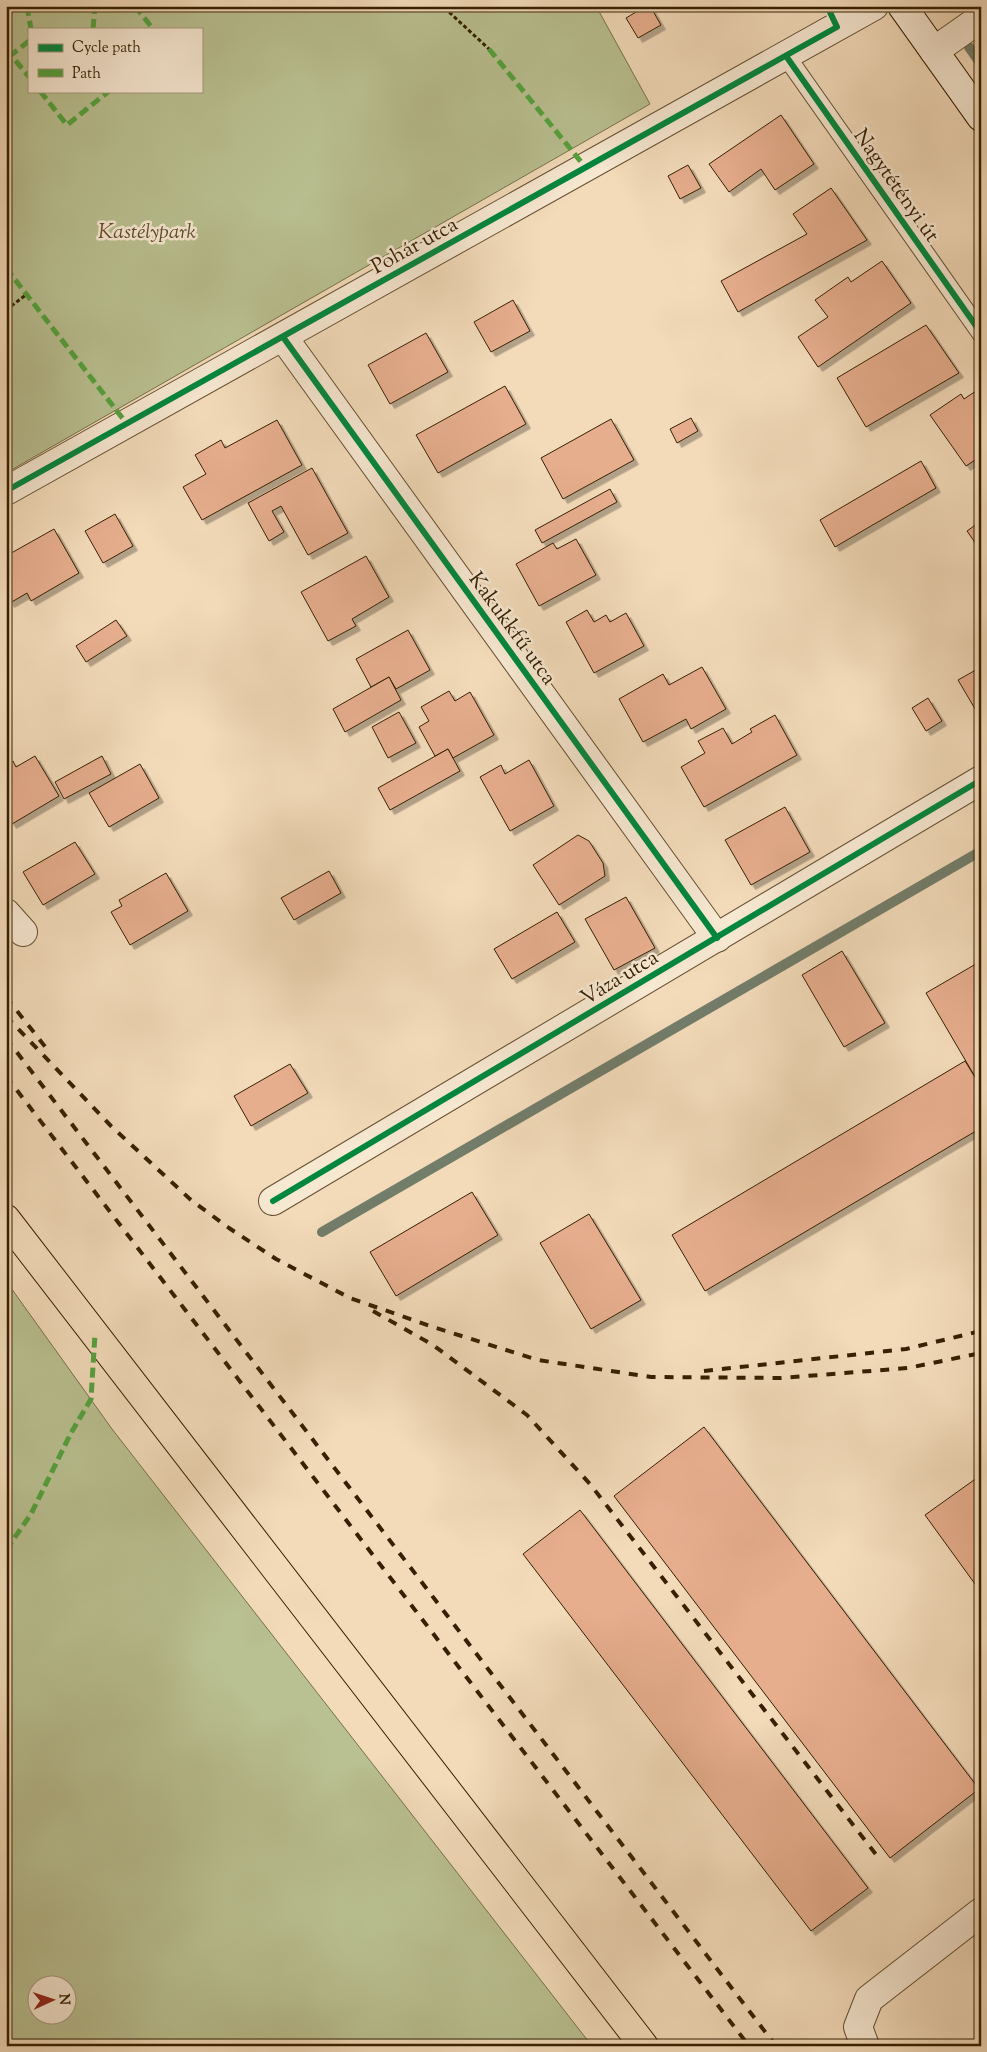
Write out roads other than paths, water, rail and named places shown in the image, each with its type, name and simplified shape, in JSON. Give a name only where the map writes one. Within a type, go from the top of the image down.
[{"type":"main road","points":[[6,1219],[644,2046]]},
{"type":"street","name":"Pohár utca","points":[[6,491],[874,6]]},
{"type":"street","points":[[902,6],[981,117]]},
{"type":"street","points":[[934,51],[981,18]]},
{"type":"street","name":"Kakukkfű utca","points":[[283,337],[717,938]]},
{"type":"street","name":"Váza utca","points":[[273,1201],[981,780]]},
{"type":"street","points":[[862,2036],[869,1999],[981,1912]]},
{"type":"lane","name":"Nagytétényi út","points":[[786,56],[981,333]]},
{"type":"waterway","points":[[969,47],[981,64]]},
{"type":"waterway","points":[[322,1232],[981,851]]},
{"type":"railway","points":[[6,997],[47,1049]]},
{"type":"railway","points":[[6,1016],[111,1126],[191,1200],[229,1228],[276,1259],[350,1298],[433,1327],[538,1360],[651,1377],[781,1378],[908,1368],[981,1353]]},
{"type":"railway","points":[[6,1038],[776,2046]]},
{"type":"railway","points":[[6,1076],[749,2046]]},
{"type":"railway","points":[[373,1311],[433,1345],[527,1415],[590,1484],[881,1861]]},
{"type":"railway","points":[[704,1371],[906,1349],[981,1331]]},
{"type":"park label","name":"Kastélypark","points":[[147,231]]}]
